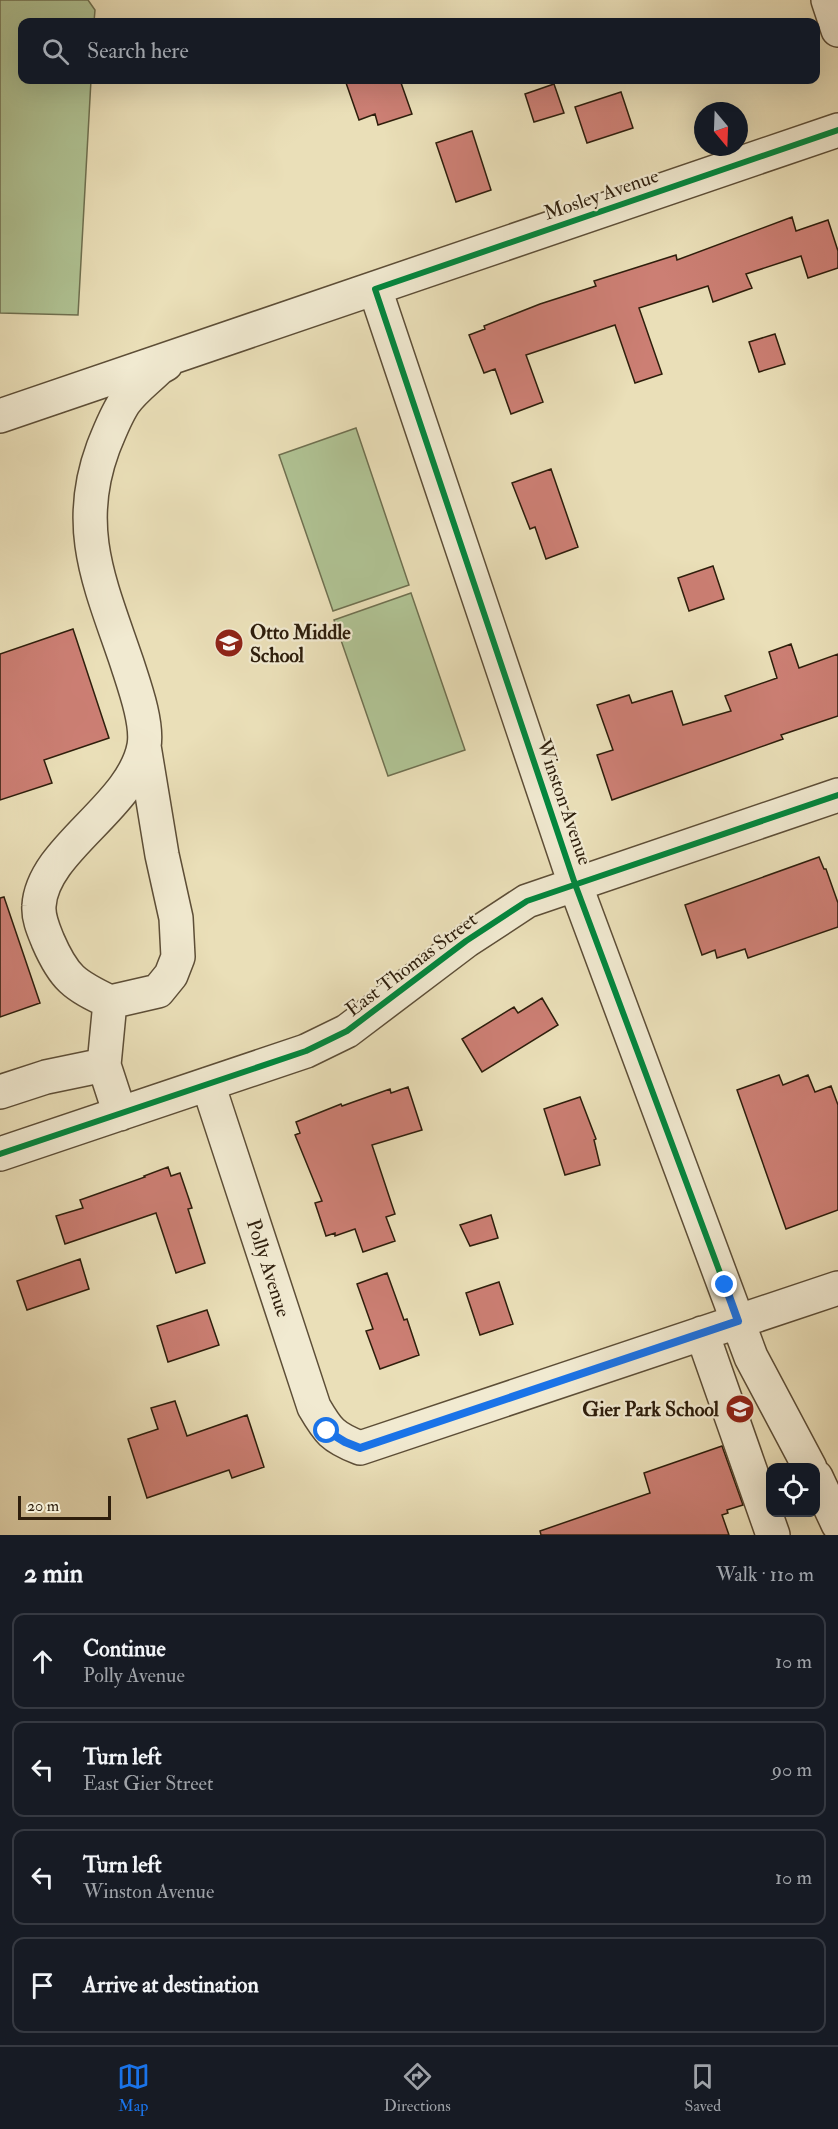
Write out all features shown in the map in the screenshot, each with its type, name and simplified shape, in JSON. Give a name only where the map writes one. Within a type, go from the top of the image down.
[{"type":"street","points":[[828,0],[838,30]]},
{"type":"street","name":"Mosley Avenue","points":[[0,416],[838,130]]},
{"type":"street","name":"Winston Avenue","points":[[375,289],[575,884],[751,1357],[808,1463]]},
{"type":"street","points":[[144,746],[134,773],[120,794],[52,868],[42,889],[39,908],[44,930],[58,964],[70,980],[88,992],[110,1002],[158,991],[171,975],[178,957],[176,918],[162,855],[144,746],[143,722],[132,678],[94,565],[89,512],[92,481],[110,430],[125,402],[159,368],[182,353]]},
{"type":"street","name":"East Thomas Street","points":[[0,1154],[306,1051],[347,1032],[466,941],[527,901],[838,795]]},
{"type":"street","points":[[110,1002],[104,1065],[120,1114]]},
{"type":"street","points":[[0,1092],[46,1077],[104,1065]]},
{"type":"street","name":"Polly Avenue","points":[[208,1084],[314,1407],[327,1431],[345,1442],[360,1448],[702,1333]]},
{"type":"street","points":[[773,1535],[702,1333],[838,1288]]},
{"type":"street","points":[[820,1486],[838,1524]]},
{"type":"green space","points":[[0,0],[88,0],[95,10],[94,18],[18,18],[18,84],[91,84],[78,315],[0,313]]},
{"type":"green space","points":[[356,428],[409,585],[333,611],[279,455]]},
{"type":"green space","points":[[411,593],[465,750],[388,776],[334,620]]},
{"type":"building","points":[[346,84],[401,84],[412,114],[378,125],[375,114],[359,120]]},
{"type":"building","points":[[554,84],[564,113],[534,122],[525,94]]},
{"type":"building","points":[[621,92],[633,128],[587,143],[575,107]]},
{"type":"building","points":[[472,131],[491,190],[456,202],[436,143]]},
{"type":"building","points":[[792,217],[796,231],[828,220],[838,251],[838,268],[808,278],[801,256],[746,274],[752,288],[713,302],[708,286],[639,308],[662,374],[635,383],[615,325],[526,355],[543,402],[511,414],[495,369],[484,373],[469,335],[485,329],[484,326],[540,304],[596,286],[594,281],[676,255],[677,260]]},
{"type":"building","points":[[775,334],[785,364],[759,372],[749,342]]},
{"type":"building","points":[[551,469],[578,547],[546,559],[535,527],[530,529],[512,483]]},
{"type":"building","points":[[713,566],[724,599],[689,611],[678,578]]},
{"type":"building","points":[[73,629],[109,738],[44,760],[52,783],[0,800],[0,654]]},
{"type":"building","points":[[791,644],[799,668],[838,654],[838,716],[781,735],[783,739],[612,800],[597,755],[613,750],[597,705],[629,695],[632,703],[672,691],[683,725],[731,711],[725,696],[777,678],[769,652]]},
{"type":"building","points":[[819,857],[826,869],[838,903],[838,927],[748,958],[745,949],[717,958],[715,950],[702,955],[685,905]]},
{"type":"building","points":[[4,897],[40,1003],[0,1017],[0,898]]},
{"type":"building","points":[[542,998],[558,1025],[482,1072],[462,1039],[514,1007],[518,1013]]},
{"type":"building","points":[[779,1075],[783,1085],[808,1075],[815,1092],[831,1086],[838,1105],[838,1210],[786,1229],[737,1090]]},
{"type":"building","points":[[408,1087],[422,1130],[372,1145],[395,1214],[386,1217],[395,1241],[363,1252],[355,1229],[335,1236],[335,1233],[326,1236],[315,1203],[322,1201],[295,1135],[300,1133],[296,1122],[341,1104],[342,1106],[390,1089],[391,1093]]},
{"type":"building","points":[[580,1097],[596,1139],[594,1140],[600,1165],[565,1175],[544,1109]]},
{"type":"building","points":[[168,1167],[171,1176],[180,1173],[192,1208],[188,1209],[205,1263],[176,1273],[156,1213],[65,1244],[56,1216],[83,1208],[80,1200]]},
{"type":"building","points":[[491,1215],[498,1238],[470,1246],[460,1225]]},
{"type":"building","points":[[80,1259],[89,1289],[27,1310],[17,1281]]},
{"type":"building","points":[[387,1273],[404,1320],[407,1319],[419,1355],[380,1369],[366,1331],[373,1329],[357,1284]]},
{"type":"building","points":[[499,1282],[513,1324],[480,1335],[466,1293]]},
{"type":"building","points":[[207,1310],[219,1345],[168,1362],[157,1326]]},
{"type":"building","points":[[175,1401],[187,1436],[247,1415],[264,1467],[232,1478],[229,1470],[147,1498],[128,1439],[158,1429],[151,1408]]},
{"type":"building","points":[[722,1446],[743,1505],[727,1510],[728,1513],[722,1515],[729,1535],[541,1535],[540,1531],[650,1493],[644,1473]]},
{"type":"cycle path","points":[[738,1321],[575,884],[375,289],[838,130]]},
{"type":"cycle path","points":[[0,1154],[306,1051],[347,1031],[466,941],[527,901],[838,795]]},
{"type":"place","name":"Otto Middle School","points":[[229,643]]},
{"type":"place","name":"Gier Park School","points":[[740,1409]]},
{"type":"route","points":[[327,1431],[360,1448],[738,1321],[725,1285]]}]
